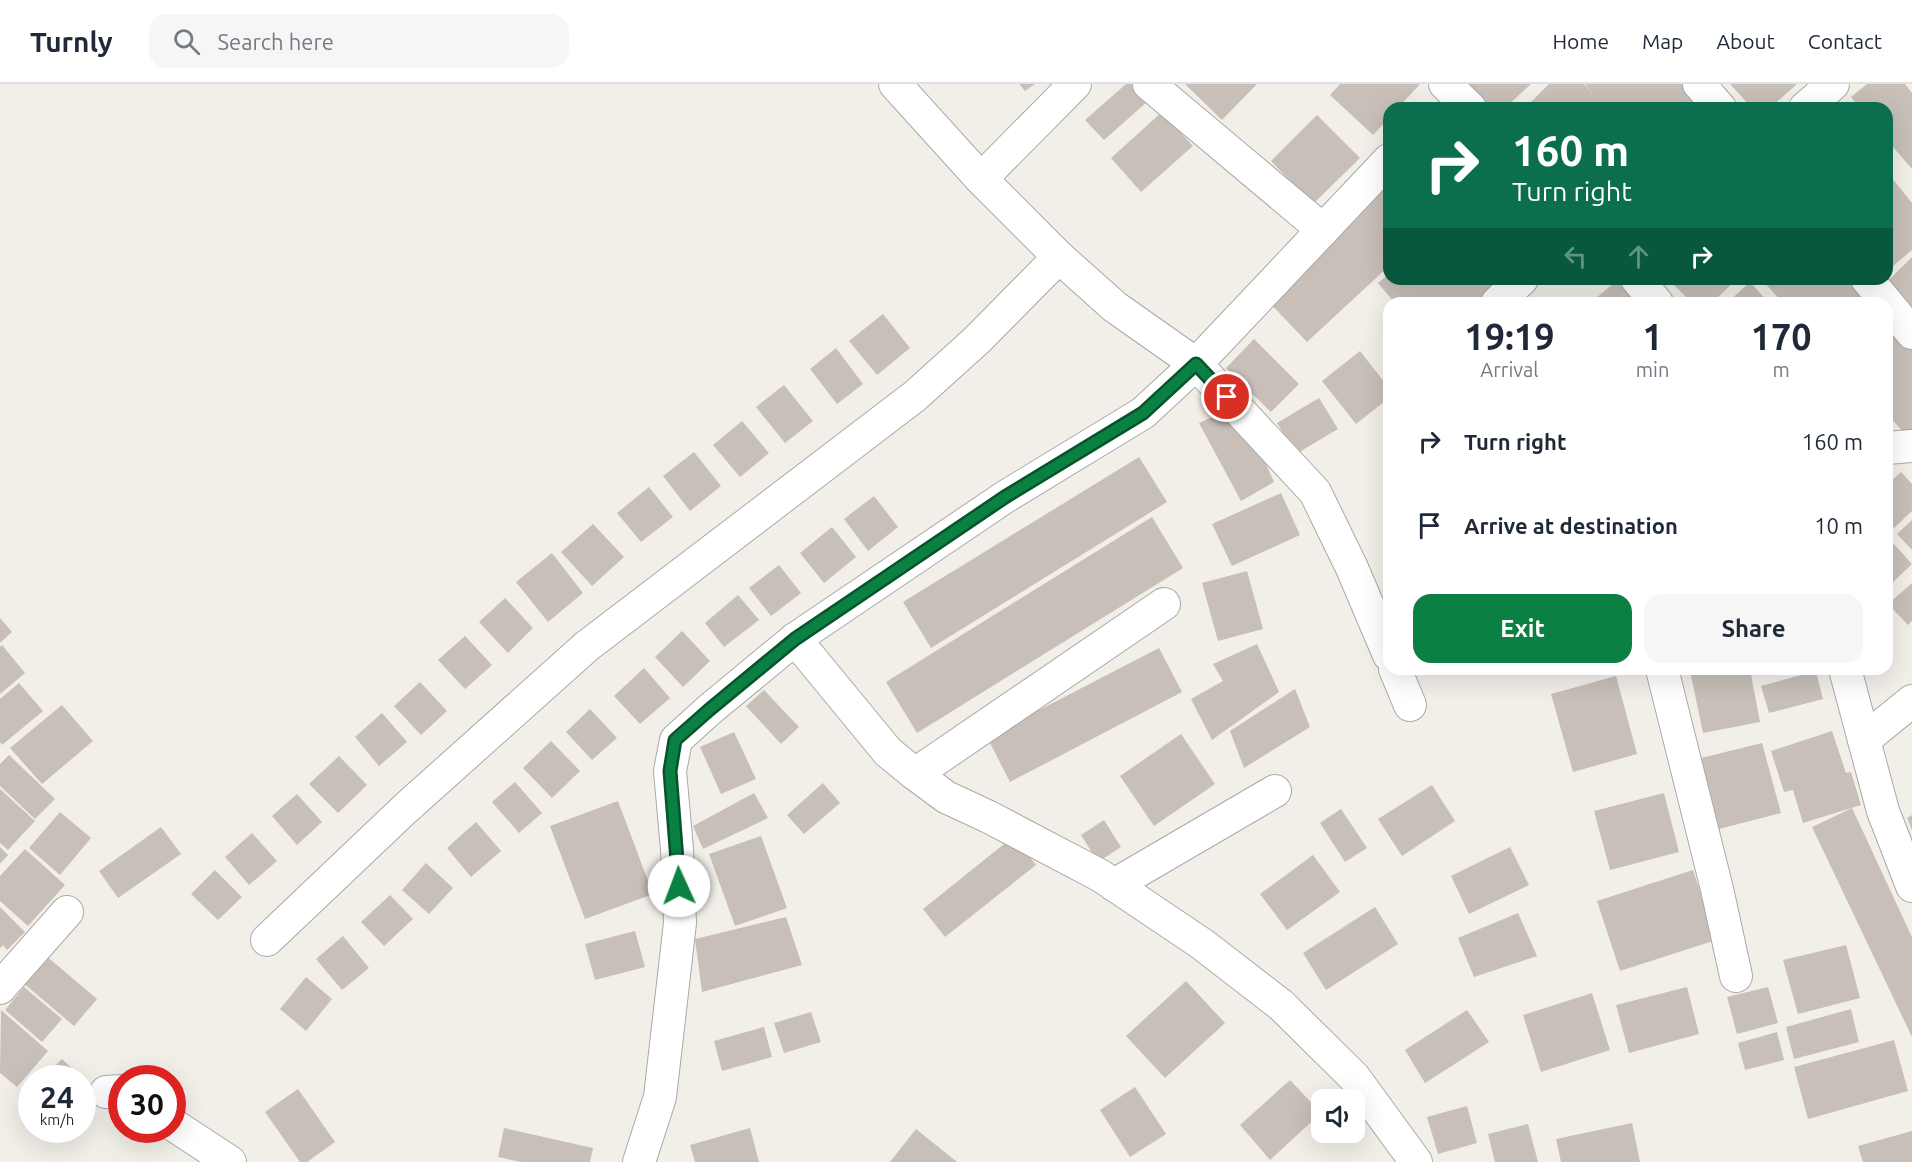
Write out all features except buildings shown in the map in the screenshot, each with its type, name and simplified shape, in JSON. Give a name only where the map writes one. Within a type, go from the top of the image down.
[{"type":"street","points":[[895,84],[981,179],[1059,257],[1115,307],[1196,364],[1316,492],[1383,641]]},
{"type":"street","points":[[981,179],[1075,84]]},
{"type":"street","points":[[1149,84],[1323,230]]},
{"type":"street","points":[[1699,84],[1715,102]]},
{"type":"street","points":[[1811,102],[1833,84]]},
{"type":"street","points":[[639,1162],[660,1097],[680,923],[677,849],[670,771],[675,740],[795,639],[1005,497],[1143,413],[1196,364],[1383,166]]},
{"type":"street","points":[[267,940],[406,808],[587,646],[915,396],[977,340],[1059,257]]},
{"type":"street","points":[[1503,297],[1516,285]]},
{"type":"street","points":[[1642,285],[1653,297]]},
{"type":"street","points":[[1871,285],[1882,297]]},
{"type":"street","points":[[1893,310],[1912,333]]},
{"type":"street","points":[[1893,448],[1912,446]]},
{"type":"street","points":[[915,774],[1164,604]]},
{"type":"street","points":[[795,639],[888,752],[915,774],[946,797],[1101,876],[1202,944],[1281,1005],[1354,1077],[1416,1162]]},
{"type":"street","points":[[1398,675],[1410,705]]},
{"type":"street","points":[[1664,675],[1717,889],[1736,976]]},
{"type":"street","points":[[1847,675],[1884,811],[1912,886]]},
{"type":"street","points":[[1864,740],[1912,701]]},
{"type":"street","points":[[1114,885],[1275,791]]},
{"type":"street","points":[[0,988],[67,912]]},
{"type":"street","points":[[186,1133],[230,1162]]},
{"type":"route","points":[[679,886],[670,771],[675,740],[795,639],[1005,497],[1143,413],[1196,364],[1227,397]]}]
